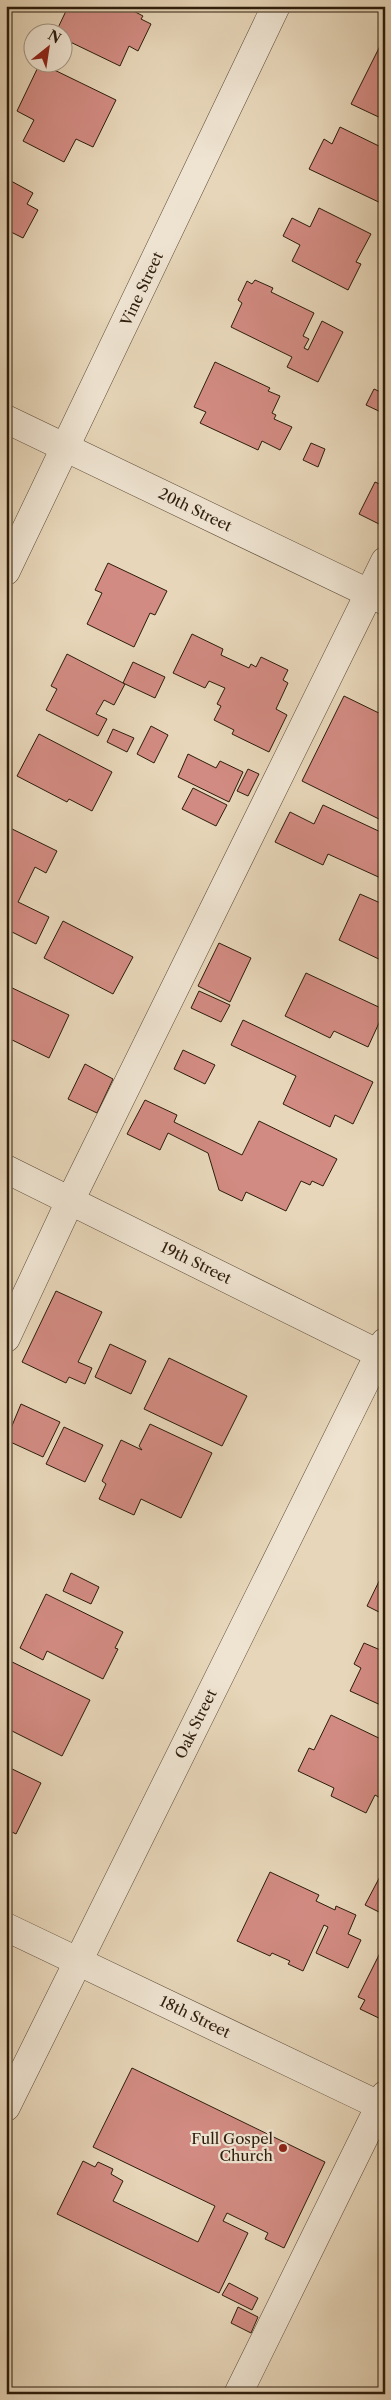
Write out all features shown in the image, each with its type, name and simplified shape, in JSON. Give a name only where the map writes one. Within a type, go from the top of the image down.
[{"type":"street","name":"Vine Street","points":[[6,571],[67,448],[276,6]]},
{"type":"street","name":"20th Street","points":[[6,419],[377,597]]},
{"type":"street","points":[[6,1338],[70,1201],[377,597],[385,561]]},
{"type":"street","name":"19th Street","points":[[6,1169],[383,1351]]},
{"type":"street","name":"Oak Street","points":[[6,2107],[383,1351]]},
{"type":"street","name":"18th Street","points":[[6,1926],[383,2103]]},
{"type":"street","points":[[238,2394],[383,2103]]},
{"type":"building","points":[[58,6],[124,6],[143,16],[141,19],[151,24],[138,51],[129,46],[120,66],[72,43],[72,22],[61,22],[66,11]]},
{"type":"building","points":[[382,42],[385,44],[385,120],[351,104]]},
{"type":"building","points":[[36,72],[58,72],[116,100],[93,147],[76,139],[64,162],[23,141],[34,120],[17,111]]},
{"type":"building","points":[[340,127],[385,149],[385,205],[309,169],[324,139],[332,144]]},
{"type":"building","points":[[11,181],[33,193],[27,204],[38,210],[23,238],[11,232],[8,236],[6,235],[6,186],[8,187]]},
{"type":"building","points":[[319,208],[371,234],[356,262],[361,264],[348,290],[292,261],[300,245],[283,236],[292,218],[310,227]]},
{"type":"building","points":[[255,280],[273,288],[271,292],[314,313],[303,336],[309,339],[304,348],[308,350],[322,321],[343,332],[318,382],[287,367],[292,357],[231,327],[242,303],[238,300],[247,281],[252,284]]},
{"type":"building","points":[[215,362],[270,388],[268,391],[280,396],[272,413],[276,415],[274,419],[292,427],[280,450],[262,441],[258,450],[200,423],[206,412],[194,407]]},
{"type":"building","points":[[374,389],[385,394],[385,414],[366,405]]},
{"type":"building","points":[[311,443],[325,449],[318,467],[303,460]]},
{"type":"building","points":[[375,482],[384,486],[385,484],[385,527],[359,514]]},
{"type":"building","points":[[108,563],[167,591],[155,615],[150,613],[134,647],[87,624],[102,593],[95,590]]},
{"type":"building","points":[[192,634],[223,649],[221,655],[249,668],[251,664],[256,667],[261,657],[288,670],[283,680],[288,683],[276,709],[287,715],[269,752],[232,734],[234,730],[214,720],[221,706],[217,704],[225,688],[209,681],[205,688],[173,673]]},
{"type":"building","points":[[67,654],[125,684],[114,705],[104,700],[96,714],[107,719],[98,736],[46,710],[57,689],[51,686]]},
{"type":"building","points":[[133,662],[165,677],[155,698],[123,683]]},
{"type":"building","points":[[344,696],[385,716],[385,817],[383,821],[302,781]]},
{"type":"building","points":[[151,726],[168,735],[154,763],[137,754]]},
{"type":"building","points":[[113,729],[134,738],[127,752],[107,742]]},
{"type":"building","points":[[39,734],[112,772],[92,811],[69,799],[67,802],[17,776]]},
{"type":"building","points":[[188,754],[216,768],[220,761],[243,772],[229,802],[178,777]]},
{"type":"building","points":[[248,769],[259,774],[248,796],[237,791]]},
{"type":"building","points":[[193,788],[227,805],[216,826],[182,809]]},
{"type":"building","points":[[323,805],[385,834],[385,880],[328,854],[323,865],[275,842],[290,812],[314,824]]},
{"type":"building","points":[[6,826],[57,851],[46,873],[35,867],[18,902],[49,917],[36,944],[6,929]]},
{"type":"building","points":[[360,894],[385,905],[385,962],[339,940]]},
{"type":"building","points":[[63,921],[133,957],[113,994],[44,958]]},
{"type":"building","points":[[219,943],[251,958],[230,1002],[198,986]]},
{"type":"building","points":[[306,973],[385,1010],[368,1047],[334,1031],[330,1038],[285,1016]]},
{"type":"building","points":[[6,985],[69,1015],[49,1058],[6,1037]]},
{"type":"building","points":[[199,991],[230,1005],[221,1022],[191,1008]]},
{"type":"building","points":[[243,1020],[373,1082],[353,1124],[335,1115],[330,1127],[283,1104],[296,1076],[231,1045]]},
{"type":"building","points":[[183,1050],[215,1065],[205,1084],[174,1069]]},
{"type":"building","points":[[85,1064],[113,1079],[97,1113],[68,1099]]},
{"type":"building","points":[[145,1100],[177,1115],[174,1122],[242,1155],[259,1121],[337,1159],[323,1186],[312,1181],[310,1185],[301,1181],[286,1211],[246,1192],[242,1201],[219,1190],[208,1153],[168,1133],[160,1150],[127,1134]]},
{"type":"building","points":[[56,1291],[102,1312],[78,1362],[92,1368],[85,1384],[69,1377],[66,1383],[22,1362]]},
{"type":"building","points":[[110,1344],[146,1361],[131,1394],[95,1377]]},
{"type":"building","points":[[169,1358],[247,1396],[222,1446],[144,1409]]},
{"type":"building","points":[[21,1404],[60,1422],[43,1457],[6,1440]]},
{"type":"building","points":[[150,1424],[212,1453],[181,1518],[141,1499],[134,1515],[99,1499],[106,1484],[102,1481],[121,1440],[142,1450],[139,1446]]},
{"type":"building","points":[[64,1427],[103,1445],[85,1482],[46,1464]]},
{"type":"building","points":[[385,1569],[385,1615],[367,1606]]},
{"type":"building","points":[[71,1573],[99,1587],[91,1604],[63,1591]]},
{"type":"building","points":[[46,1594],[123,1632],[115,1648],[118,1649],[103,1679],[47,1651],[43,1660],[20,1648]]},
{"type":"building","points":[[364,1643],[385,1652],[385,1707],[350,1691],[361,1668],[354,1664]]},
{"type":"building","points":[[6,1659],[90,1700],[62,1756],[6,1728]]},
{"type":"building","points":[[331,1715],[385,1741],[385,1797],[384,1800],[375,1795],[366,1813],[331,1796],[334,1788],[298,1771],[309,1748],[314,1750]]},
{"type":"building","points":[[6,1766],[41,1783],[16,1834],[6,1829]]},
{"type":"building","points":[[385,1867],[385,1915],[365,1905]]},
{"type":"building","points":[[270,1872],[319,1895],[316,1901],[335,1910],[336,1906],[356,1915],[348,1934],[361,1940],[348,1968],[316,1953],[328,1927],[324,1925],[303,1971],[288,1964],[290,1961],[272,1953],[270,1956],[237,1941]]},
{"type":"building","points":[[381,1951],[385,1953],[385,2021],[360,2009],[365,2000],[358,1997]]},
{"type":"building","points":[[132,2068],[325,2162],[284,2248],[265,2239],[268,2233],[227,2213],[223,2221],[248,2233],[219,2293],[57,2214],[83,2161],[95,2167],[98,2162],[113,2169],[111,2174],[123,2181],[113,2201],[198,2242],[215,2206],[93,2147]]},
{"type":"building","points":[[229,2283],[258,2298],[252,2310],[222,2295]]},
{"type":"building","points":[[238,2307],[258,2317],[251,2333],[231,2323]]},
{"type":"place","name":"Full Gospel Church","points":[[283,2148]]}]
